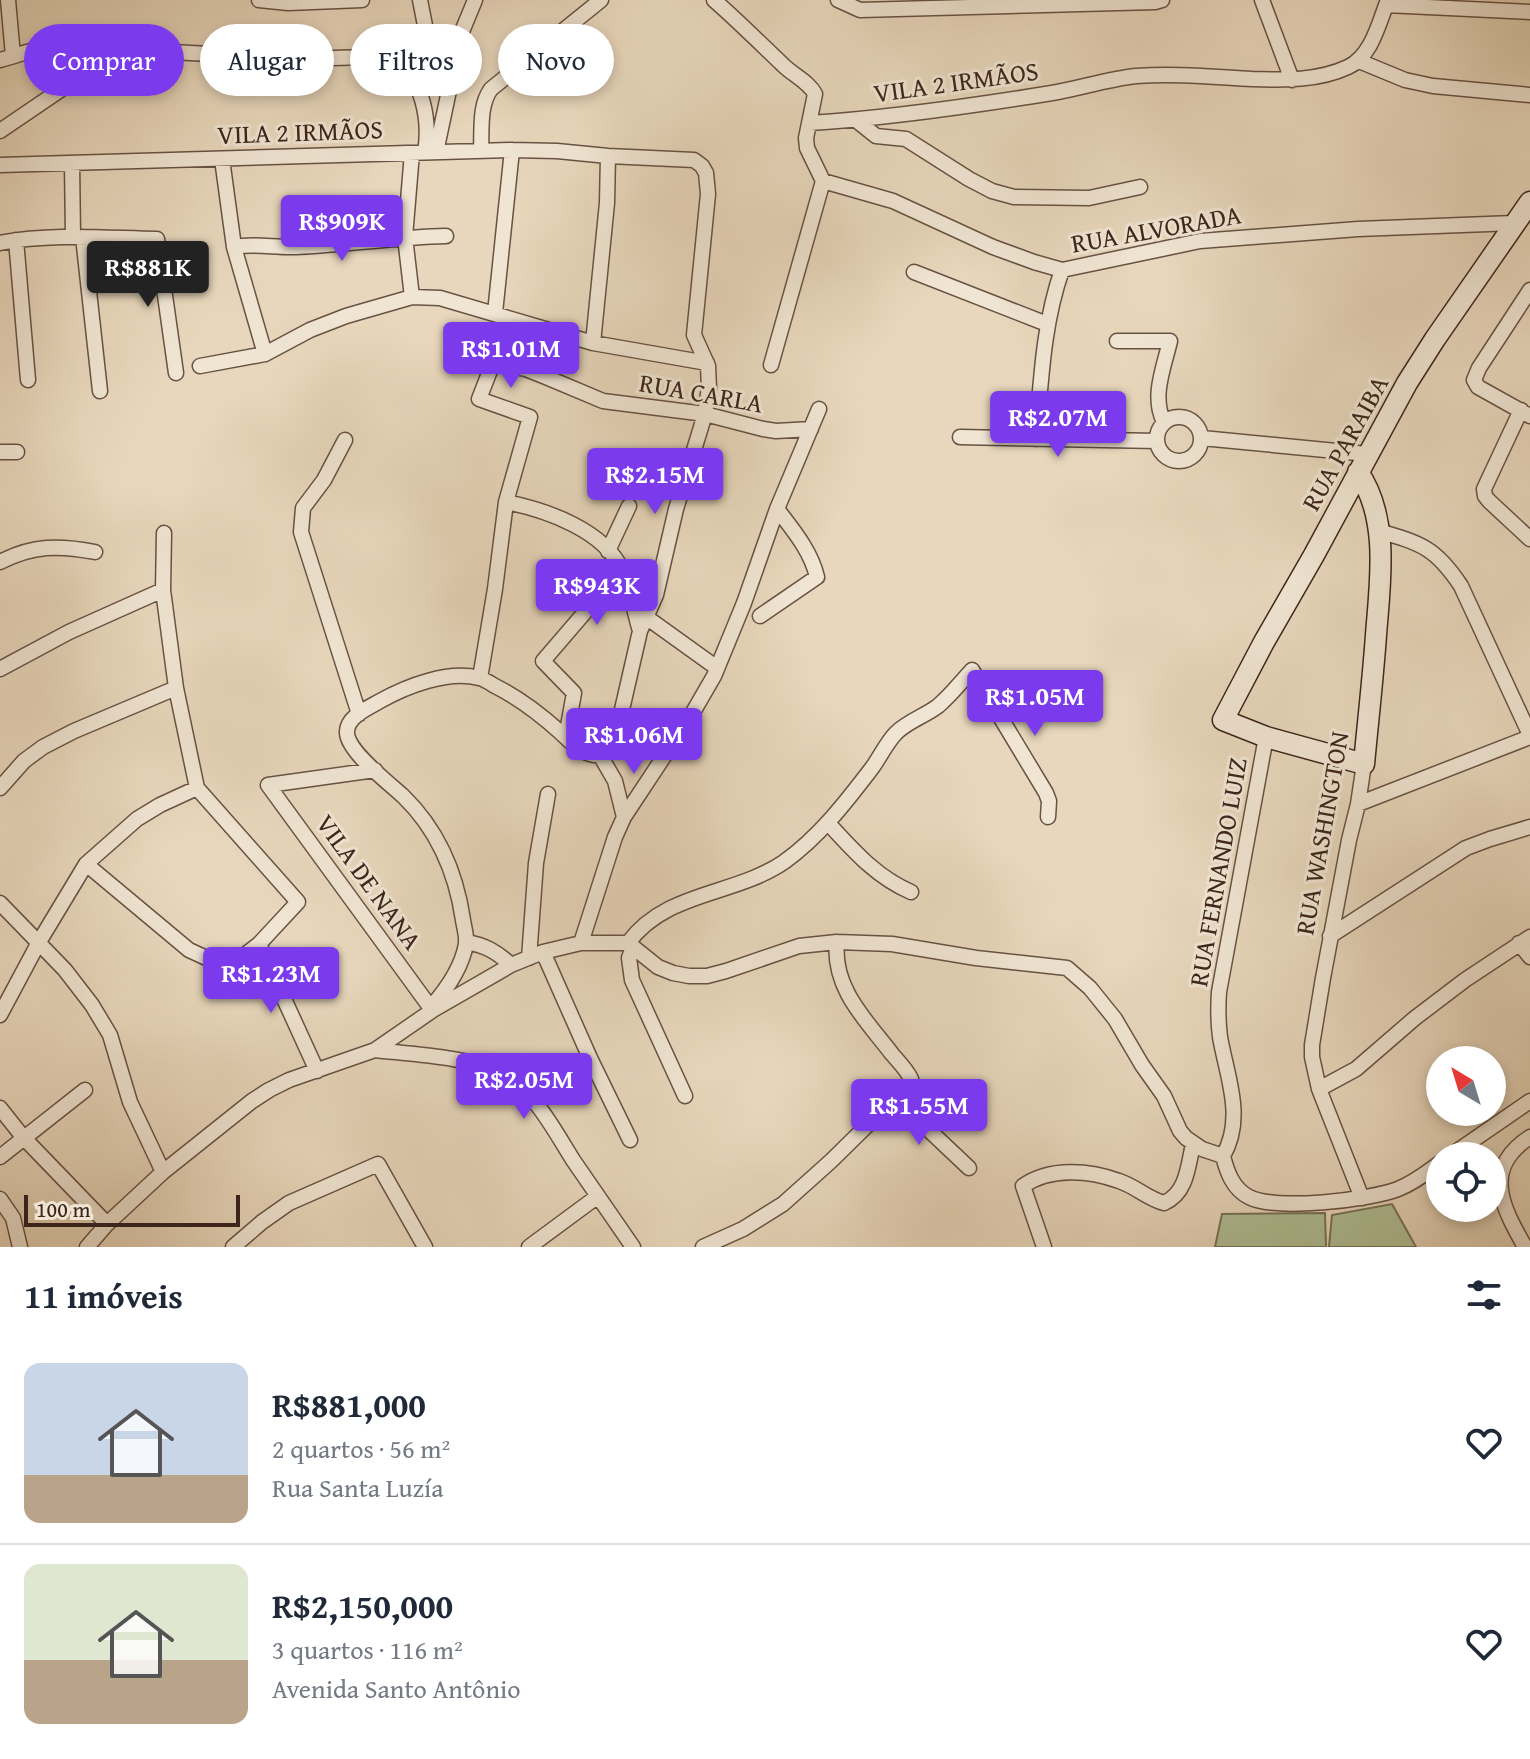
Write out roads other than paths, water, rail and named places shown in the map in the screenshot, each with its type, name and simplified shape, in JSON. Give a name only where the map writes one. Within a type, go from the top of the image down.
[{"type":"street","points":[[6,58],[8,0]]},
{"type":"street","points":[[259,0],[288,3],[362,0]]},
{"type":"street","points":[[420,0],[425,24]]},
{"type":"street","points":[[465,24],[475,0]]},
{"type":"street","points":[[481,151],[486,95],[601,0]]},
{"type":"street","points":[[714,0],[815,94],[806,138],[807,148],[823,181],[771,365]]},
{"type":"street","points":[[838,0],[860,10],[1162,0]]},
{"type":"street","points":[[1262,0],[1292,80]]},
{"type":"street","points":[[1530,12],[1387,3],[1375,36],[1359,61],[1405,80],[1433,86],[1530,95]]},
{"type":"street","points":[[184,53],[300,59],[350,58]]},
{"type":"street","name":"VILA 2 IRMÃOS","points":[[810,123],[992,103],[1107,81],[1158,75],[1292,80],[1325,75],[1359,61]]},
{"type":"street","points":[[0,131],[51,96]]},
{"type":"street","points":[[412,297],[405,237],[428,135],[422,96]]},
{"type":"street","points":[[424,152],[442,96]]},
{"type":"street","points":[[856,120],[876,136],[906,139],[969,179],[992,191],[1014,197],[1089,198],[1140,187]]},
{"type":"street","points":[[495,313],[512,150]]},
{"type":"street","name":"VILA 2 IRMÃOS","points":[[0,165],[512,150],[694,160],[706,173],[708,194],[694,335],[707,363]]},
{"type":"street","points":[[593,343],[607,203],[605,155]]},
{"type":"street","points":[[222,159],[234,247],[265,354]]},
{"type":"street","points":[[72,163],[78,237],[100,391]]},
{"type":"street","name":"RUA ALVORADA","points":[[823,181],[893,201],[993,247],[1062,270],[1200,241],[1358,229],[1514,223]]},
{"type":"street","name":"RUA PARAIBA","points":[[1266,737],[1223,720],[1407,383],[1530,202]]},
{"type":"street","points":[[234,247],[294,247],[446,236]]},
{"type":"street","points":[[0,243],[78,237],[157,239],[176,373]]},
{"type":"street","points":[[16,240],[28,380]]},
{"type":"street","points":[[1036,439],[1047,324],[1062,270]]},
{"type":"street","points":[[914,272],[1047,324]]},
{"type":"street","points":[[1530,290],[1474,380],[1478,387],[1525,413],[1484,489],[1489,501],[1530,539]]},
{"type":"street","points":[[200,366],[265,354],[310,330],[346,316],[412,297],[440,298],[593,343],[707,363],[709,388],[705,414],[676,509],[656,595],[643,624],[618,727],[613,740],[600,755]]},
{"type":"street","points":[[1117,341],[1170,341],[1158,398],[1164,422]]},
{"type":"street","name":"RUA CARLA","points":[[506,502],[530,417],[479,399],[493,363],[526,369],[603,401],[705,414],[776,431],[811,429]]},
{"type":"street","points":[[581,943],[624,817],[692,714],[717,668],[777,509],[819,409]]},
{"type":"street","points":[[1177,416],[1191,420],[1202,438],[1195,455],[1184,461],[1172,460],[1162,453],[1157,434],[1164,422],[1177,416]]},
{"type":"street","points":[[960,437],[1157,441]]},
{"type":"street","points":[[1202,438],[1363,463]]},
{"type":"street","points":[[345,440],[324,480],[303,508],[301,532],[359,714]]},
{"type":"street","points":[[0,452],[17,452]]},
{"type":"street","name":"RUA WASHINGTON","points":[[1362,1198],[1319,1089],[1312,1045],[1364,764],[1381,577],[1378,531],[1363,463]]},
{"type":"street","points":[[480,678],[506,502],[558,516],[579,528],[608,551],[622,569],[643,624],[673,635],[717,668]]},
{"type":"street","points":[[608,551],[629,506]]},
{"type":"street","points":[[760,616],[817,577],[810,556],[777,509]]},
{"type":"street","points":[[1358,804],[1530,736],[1461,586],[1448,567],[1418,542],[1378,531]]},
{"type":"street","points":[[86,864],[189,950],[228,968],[259,944],[298,902],[197,788],[176,688],[163,590],[164,533]]},
{"type":"street","points":[[0,562],[39,547],[68,547],[95,552]]},
{"type":"street","points":[[566,737],[574,693],[543,661],[622,569]]},
{"type":"street","points":[[0,669],[69,632],[163,590]]},
{"type":"street","points":[[685,1096],[632,980],[630,945],[637,930],[673,906],[782,864],[828,823],[856,790],[896,733],[939,706],[972,670],[1046,793],[1048,817]]},
{"type":"street","points":[[432,1009],[456,971],[466,942],[460,899],[442,847],[427,823],[356,751],[347,733],[349,723],[405,688],[455,676],[480,678],[516,697],[586,753],[600,755]]},
{"type":"street","points":[[0,788],[24,761],[43,747],[176,688]]},
{"type":"street","points":[[1266,737],[1364,764]]},
{"type":"street","name":"RUA FERNANDO LUIZ","points":[[1223,1156],[1235,1123],[1220,1035],[1219,992],[1266,737]]},
{"type":"street","points":[[600,755],[615,781],[624,817]]},
{"type":"street","name":"VILA DE NANA","points":[[375,770],[268,785],[432,1009]]},
{"type":"street","points":[[0,1015],[86,864],[137,819],[197,788]]},
{"type":"street","points":[[548,794],[536,863],[536,955],[630,1140]]},
{"type":"street","points":[[828,823],[878,874],[911,892]]},
{"type":"street","points":[[1330,936],[1466,848],[1530,827]]},
{"type":"street","points":[[0,903],[65,970],[92,1005],[110,1035],[130,1102],[163,1172]]},
{"type":"street","points":[[1319,1089],[1356,1069],[1465,980],[1524,940],[1530,957]]},
{"type":"street","points":[[466,942],[492,949],[511,965]]},
{"type":"street","points":[[703,1247],[743,1229],[783,1204],[831,1161],[911,1079],[843,987],[835,957],[837,942]]},
{"type":"street","points":[[87,1247],[163,1172],[269,1090],[375,1050],[432,1009],[511,965],[581,943],[630,945],[658,967],[689,976],[707,976],[799,946],[837,942],[892,944],[976,958],[1067,968],[1090,988],[1115,1019],[1164,1096],[1180,1131],[1193,1144],[1223,1156],[1237,1188],[1248,1197],[1284,1203],[1362,1198],[1396,1190],[1426,1173]]},
{"type":"street","points":[[259,944],[317,1071]]},
{"type":"street","points":[[375,1050],[481,1066],[502,1074],[521,1088],[540,1110],[633,1247]]},
{"type":"street","points":[[0,1157],[85,1090]]},
{"type":"street","points":[[895,1098],[969,1168]]},
{"type":"street","points":[[1470,1142],[1530,1101]]},
{"type":"street","points":[[0,1108],[23,1137],[107,1224]]},
{"type":"street","points":[[1525,1247],[1503,1205],[1501,1175],[1515,1150],[1530,1137]]},
{"type":"street","points":[[1044,1247],[1023,1186],[1036,1177],[1057,1173],[1089,1174],[1120,1181],[1164,1203],[1178,1194],[1183,1186],[1193,1144]]},
{"type":"street","points":[[233,1247],[289,1203],[378,1164],[425,1247]]},
{"type":"street","points":[[529,1247],[598,1196]]},
{"type":"street","points":[[0,1199],[13,1218],[20,1247]]}]
